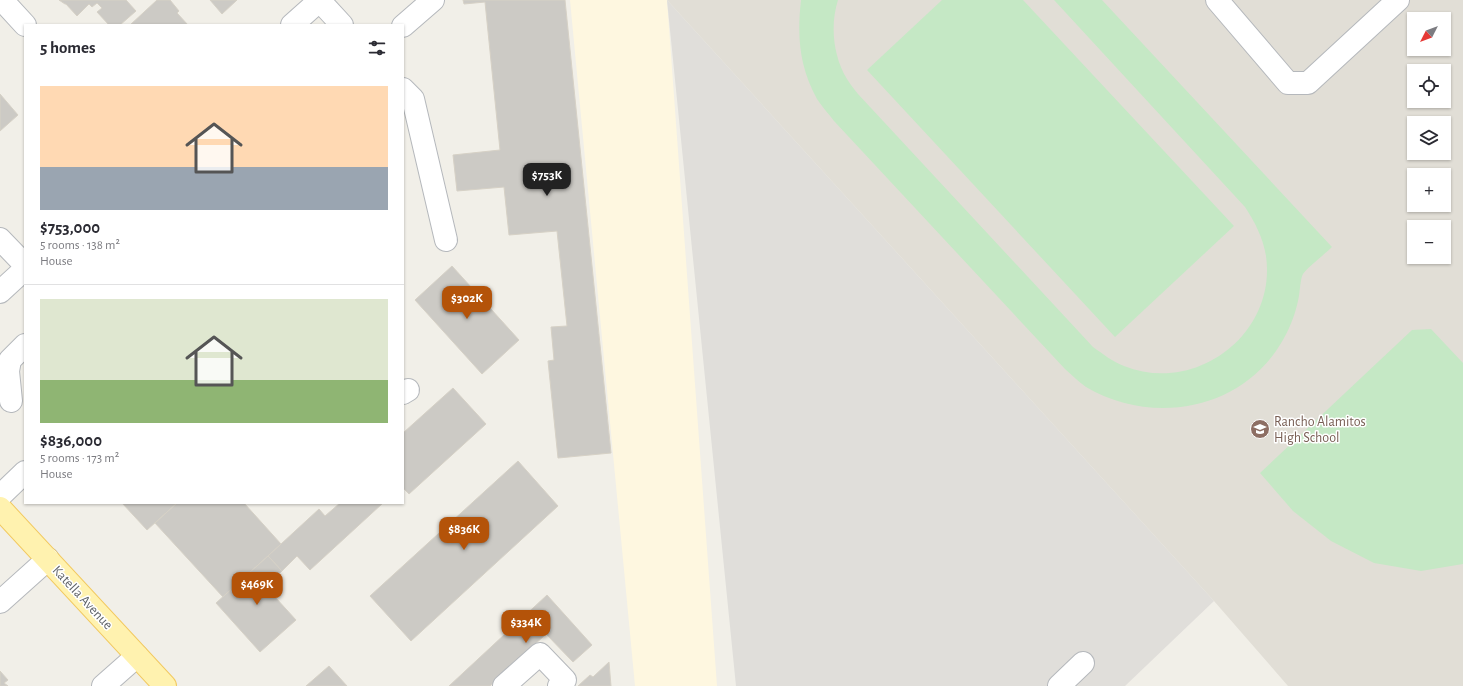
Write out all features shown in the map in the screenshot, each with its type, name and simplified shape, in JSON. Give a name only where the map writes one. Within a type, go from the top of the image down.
[{"type":"main road","name":"Katella Avenue","points":[[0,506],[165,686]]},
{"type":"street","points":[[2,0],[24,24]]},
{"type":"street","points":[[293,24],[320,0],[341,24]]},
{"type":"street","points":[[404,25],[433,0]]},
{"type":"street","points":[[1217,0],[1288,83],[1308,83],[1398,0]]},
{"type":"street","points":[[404,90],[413,99],[446,240]]},
{"type":"street","points":[[0,239],[23,275],[0,292]]},
{"type":"street","points":[[12,404],[8,371],[10,360],[24,346]]},
{"type":"street","points":[[0,506],[24,473]]},
{"type":"street","points":[[0,602],[48,559]]},
{"type":"street","points":[[504,686],[540,654],[566,680],[559,686]]},
{"type":"street","points":[[102,686],[137,656]]},
{"type":"street","points":[[1059,686],[1083,664]]},
{"type":"shaded area","points":[[570,0],[667,0],[717,686],[635,686]]},
{"type":"shaded area","points":[[667,0],[1214,601],[1125,686],[736,686]]},
{"type":"shaded area","name":"Rancho Alamitos High School","points":[[667,0],[1463,0],[1463,686],[1288,686],[1214,601]]},
{"type":"green space","points":[[801,0],[838,0],[834,20],[834,40],[842,70],[851,85],[1093,347],[1124,366],[1151,373],[1178,372],[1203,365],[1226,351],[1245,333],[1259,310],[1266,284],[1265,249],[1258,230],[1245,207],[1054,0],[1102,0],[1332,247],[1303,274],[1299,298],[1290,327],[1276,351],[1258,372],[1237,388],[1214,399],[1188,406],[1162,408],[1136,406],[1110,399],[1086,387],[1065,369],[834,121],[821,105],[811,87],[803,63],[799,26]]},
{"type":"green space","points":[[942,0],[1023,0],[1234,226],[1115,337],[867,70]]},
{"type":"green space","points":[[1431,329],[1463,363],[1463,564],[1421,571],[1374,563],[1331,541],[1293,511],[1260,473],[1412,330]]},
{"type":"building","points":[[59,0],[126,0],[136,11],[121,24],[108,24],[97,12],[102,8],[97,3],[92,7],[89,4],[77,16]]},
{"type":"building","points":[[157,0],[170,0],[179,11],[177,13],[187,24],[131,24]]},
{"type":"building","points":[[210,0],[237,0],[222,14]]},
{"type":"building","points":[[463,0],[565,0],[611,453],[558,458],[548,361],[554,360],[551,327],[567,326],[557,231],[509,235],[504,187],[457,191],[453,155],[500,150],[485,2],[464,4]]},
{"type":"building","points":[[0,94],[18,115],[0,131]]},
{"type":"building","points":[[452,266],[519,340],[482,374],[415,300]]},
{"type":"building","points":[[453,388],[486,424],[409,494],[404,489],[404,432]]},
{"type":"building","points":[[518,461],[558,506],[411,641],[370,596]]},
{"type":"building","points":[[123,504],[176,504],[147,530]]},
{"type":"building","points":[[176,504],[245,504],[281,544],[223,597],[155,523]]},
{"type":"building","points":[[339,504],[382,504],[310,570],[297,556],[282,571],[268,556],[319,509],[325,516]]},
{"type":"building","points":[[268,556],[282,571],[265,586],[296,620],[260,652],[216,603]]},
{"type":"building","points":[[547,595],[592,645],[573,662],[546,634],[490,686],[449,686]]},
{"type":"building","points":[[609,662],[611,686],[578,686],[590,675],[593,677]]},
{"type":"building","points":[[329,666],[347,686],[306,686]]},
{"type":"building","points":[[0,671],[8,680],[4,683],[8,686],[0,686]]},
{"type":"place","name":"Rancho Alamitos High School","points":[[1260,429]]}]
